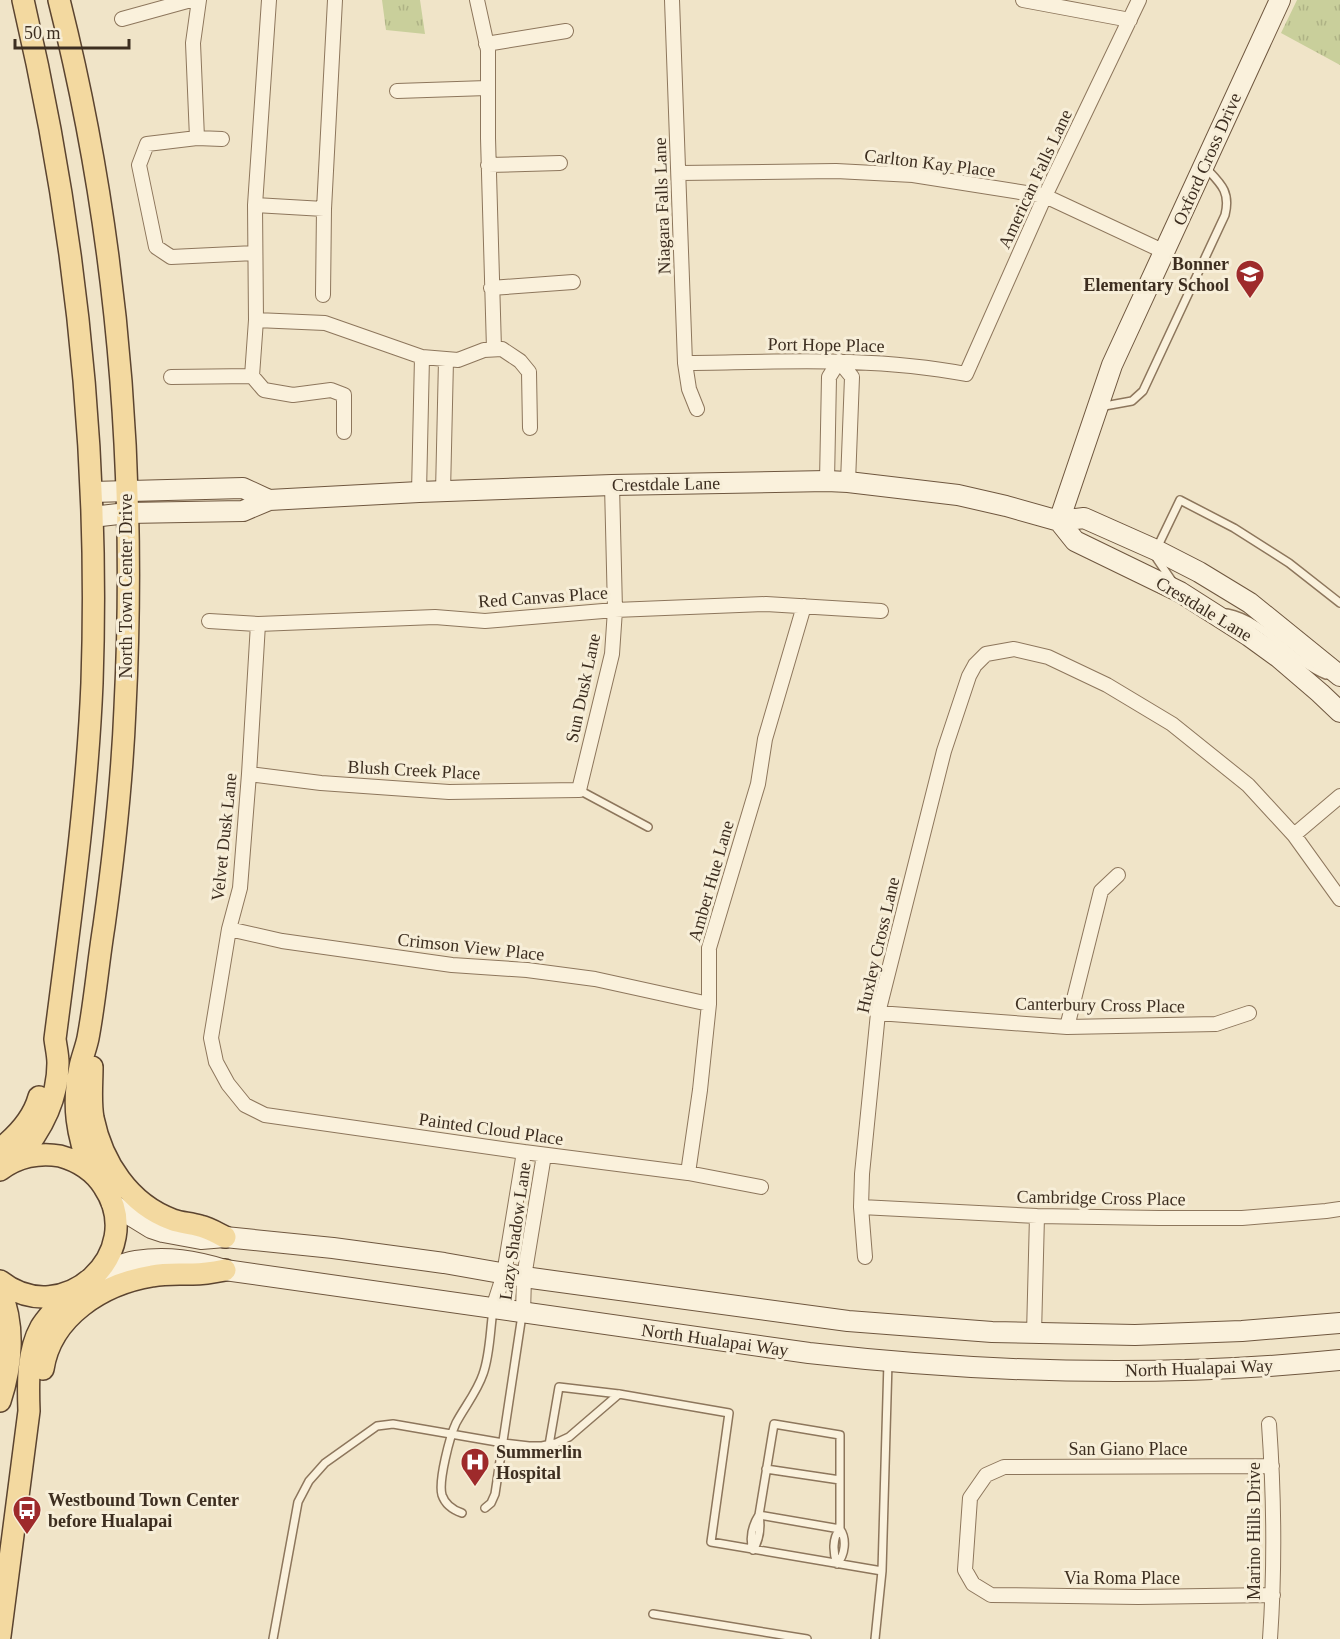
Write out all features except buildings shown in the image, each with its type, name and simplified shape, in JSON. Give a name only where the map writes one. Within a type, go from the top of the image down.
[{"type":"main road","name":"North Town Center Drive","points":[[5,1160],[19,1132],[33,1113],[41,1091],[45,1061],[55,1039],[83,809],[89,737],[93,623],[92,492],[84,371],[70,244],[51,128],[22,0]]},
{"type":"main road","name":"North Town Center Drive","points":[[59,0],[85,119],[103,225],[116,329],[124,432],[127,513],[128,636],[120,796],[88,1040],[80,1066],[76,1115],[79,1136],[91,1171]]},
{"type":"main road","name":"Oxford Cross Drive","points":[[1059,521],[1097,407],[1123,340],[1280,0]]},
{"type":"main road","name":"Crestdale Lane","points":[[92,517],[127,513],[243,511],[269,500],[612,485],[827,481],[958,495],[1059,521],[1084,518],[1156,550],[1199,572],[1250,603],[1339,674]]},
{"type":"main road","name":"Crestdale Lane","points":[[92,492],[243,488],[269,500]]},
{"type":"main road","name":"Crestdale Lane","points":[[1059,521],[1075,541],[1180,592],[1216,614],[1278,657],[1340,712]]},
{"type":"main road","points":[[88,1040],[92,1068],[93,1116],[103,1152],[117,1175],[130,1193],[150,1208],[173,1220],[203,1226],[225,1237]]},
{"type":"main road","points":[[0,1281],[9,1288],[33,1296],[47,1297],[72,1292],[84,1285],[103,1267],[114,1243],[115,1217],[112,1204],[100,1181],[91,1171],[68,1158],[55,1155],[42,1154],[5,1160]]},
{"type":"main road","name":"North Hualapai Way","points":[[112,1204],[151,1228],[201,1239],[225,1237],[344,1250],[848,1321],[948,1330],[1034,1334],[1185,1334],[1340,1323]]},
{"type":"main road","name":"North Hualapai Way","points":[[96,1275],[136,1261],[164,1259],[197,1262],[225,1270],[809,1353],[969,1368],[1129,1371],[1237,1368],[1340,1360]]},
{"type":"main road","points":[[29,1411],[41,1384],[50,1343],[68,1318],[90,1300],[119,1284],[138,1278],[225,1270]]},
{"type":"main road","points":[[0,1290],[11,1339],[7,1380],[0,1401]]},
{"type":"main road","points":[[0,1636],[29,1411],[30,1362],[41,1328],[72,1292]]},
{"type":"street","points":[[122,19],[191,0]]},
{"type":"street","points":[[197,138],[194,42],[199,0]]},
{"type":"street","points":[[269,0],[255,205],[256,320],[252,376],[264,390],[293,395],[331,390],[344,395],[345,432]]},
{"type":"street","points":[[323,295],[324,209],[335,0]]},
{"type":"street","points":[[477,0],[486,44],[494,350]]},
{"type":"street","name":"Niagara Falls Lane","points":[[672,0],[685,363],[689,389],[697,409]]},
{"type":"street","points":[[1023,0],[1130,20]]},
{"type":"street","name":"American Falls Lane","points":[[966,374],[1045,196],[1139,0]]},
{"type":"street","points":[[486,44],[566,32]]},
{"type":"street","points":[[398,91],[487,88]]},
{"type":"street","points":[[222,139],[197,138],[147,144],[139,165],[156,247],[171,257],[255,253]]},
{"type":"street","points":[[488,165],[560,163]]},
{"type":"street","name":"Carlton Kay Place","points":[[679,173],[836,171],[913,175],[1045,196],[1165,252]]},
{"type":"street","points":[[255,205],[324,209]]},
{"type":"street","points":[[491,288],[573,282]]},
{"type":"street","points":[[256,320],[325,323],[422,357],[446,360],[458,360],[484,350],[502,349],[520,361],[529,372],[530,428]]},
{"type":"street","points":[[419,492],[422,357]]},
{"type":"street","points":[[443,492],[446,360]]},
{"type":"street","points":[[827,481],[828,377],[840,361],[852,377],[848,482]]},
{"type":"street","name":"Port Hope Place","points":[[685,363],[840,361],[930,367],[966,374]]},
{"type":"street","points":[[171,377],[252,376]]},
{"type":"street","name":"Sun Dusk Lane","points":[[579,790],[612,654],[615,610],[612,485]]},
{"type":"street","name":"Red Canvas Place","points":[[209,621],[258,624],[435,617],[485,621],[615,610],[766,604],[880,611]]},
{"type":"street","name":"Amber Hue Lane","points":[[688,1173],[709,1004],[710,948],[758,784],[765,740],[804,606]]},
{"type":"street","name":"Velvet Dusk Lane","points":[[228,1084],[216,1062],[212,1038],[229,929],[240,888],[258,624]]},
{"type":"street","name":"Huxley Cross Lane","points":[[865,1257],[861,1207],[862,1174],[878,1012],[944,751],[969,675],[986,654],[1014,649],[1048,657],[1107,685],[1173,724],[1248,785],[1294,835]]},
{"type":"street","name":"Blush Creek Place","points":[[249,774],[321,783],[449,792],[579,790]]},
{"type":"street","points":[[1340,796],[1294,835],[1340,899]]},
{"type":"street","points":[[1067,1026],[1101,891],[1118,875]]},
{"type":"street","name":"Crimson View Place","points":[[229,929],[282,941],[452,965],[527,970],[595,979],[709,1004]]},
{"type":"street","name":"Canterbury Cross Place","points":[[878,1012],[1067,1026],[1216,1024],[1248,1013]]},
{"type":"street","name":"Painted Cloud Place","points":[[228,1084],[245,1105],[265,1115],[688,1173],[761,1187]]},
{"type":"street","name":"Lazy Shadow Lane","points":[[493,1308],[504,1274],[524,1152]]},
{"type":"street","name":"Lazy Shadow Lane","points":[[523,1313],[524,1277],[544,1155]]},
{"type":"street","name":"Cambridge Cross Place","points":[[861,1207],[1159,1218],[1242,1218],[1340,1209]]},
{"type":"street","points":[[1034,1334],[1037,1215]]},
{"type":"street","name":"Marino Hills Drive","points":[[1269,1424],[1272,1466],[1273,1595],[1270,1639]]},
{"type":"street","name":"San Giano Place","points":[[973,1584],[965,1570],[970,1498],[986,1475],[1004,1467],[1272,1466]]},
{"type":"street","name":"Via Roma Place","points":[[973,1584],[991,1595],[1138,1597],[1273,1595]]},
{"type":"lane","points":[[1097,407],[1132,401],[1143,391],[1224,215],[1227,205],[1225,191],[1204,165]]},
{"type":"lane","points":[[1180,592],[1157,559],[1156,550],[1180,500],[1234,528],[1289,563],[1340,603]]},
{"type":"lane","points":[[1216,614],[1229,613],[1253,623],[1309,666],[1331,676],[1339,674]]},
{"type":"lane","points":[[579,790],[648,827]]},
{"type":"lane","points":[[462,1513],[447,1504],[441,1488],[451,1435],[483,1374],[493,1308]]},
{"type":"lane","points":[[485,1508],[491,1503],[495,1494],[523,1313]]},
{"type":"lane","points":[[875,1639],[882,1571],[888,1362]]},
{"type":"lane","points":[[549,1445],[559,1387],[620,1394],[729,1413],[711,1542],[882,1571]]},
{"type":"lane","points":[[273,1639],[298,1502],[303,1491],[316,1471],[377,1425],[393,1424],[536,1447],[549,1445],[568,1437],[620,1394]]},
{"type":"lane","points":[[753,1550],[758,1543],[759,1515],[774,1424],[840,1435],[840,1529],[844,1535],[844,1544],[842,1558],[837,1564]]},
{"type":"lane","points":[[766,1469],[840,1480]]},
{"type":"lane","points":[[759,1515],[840,1529]]},
{"type":"lane","points":[[653,1614],[807,1639]]},
{"type":"green space","points":[[382,0],[420,0],[425,34],[386,30]]},
{"type":"green space","points":[[1297,0],[1340,0],[1340,65],[1281,33]]},
{"type":"place","name":"Bonner Elementary School","points":[[1250,300]]},
{"type":"place","name":"Summerlin Hospital","points":[[475,1488]]},
{"type":"place","name":"Westbound Town Center before Hualapai","points":[[27,1536]]}]
